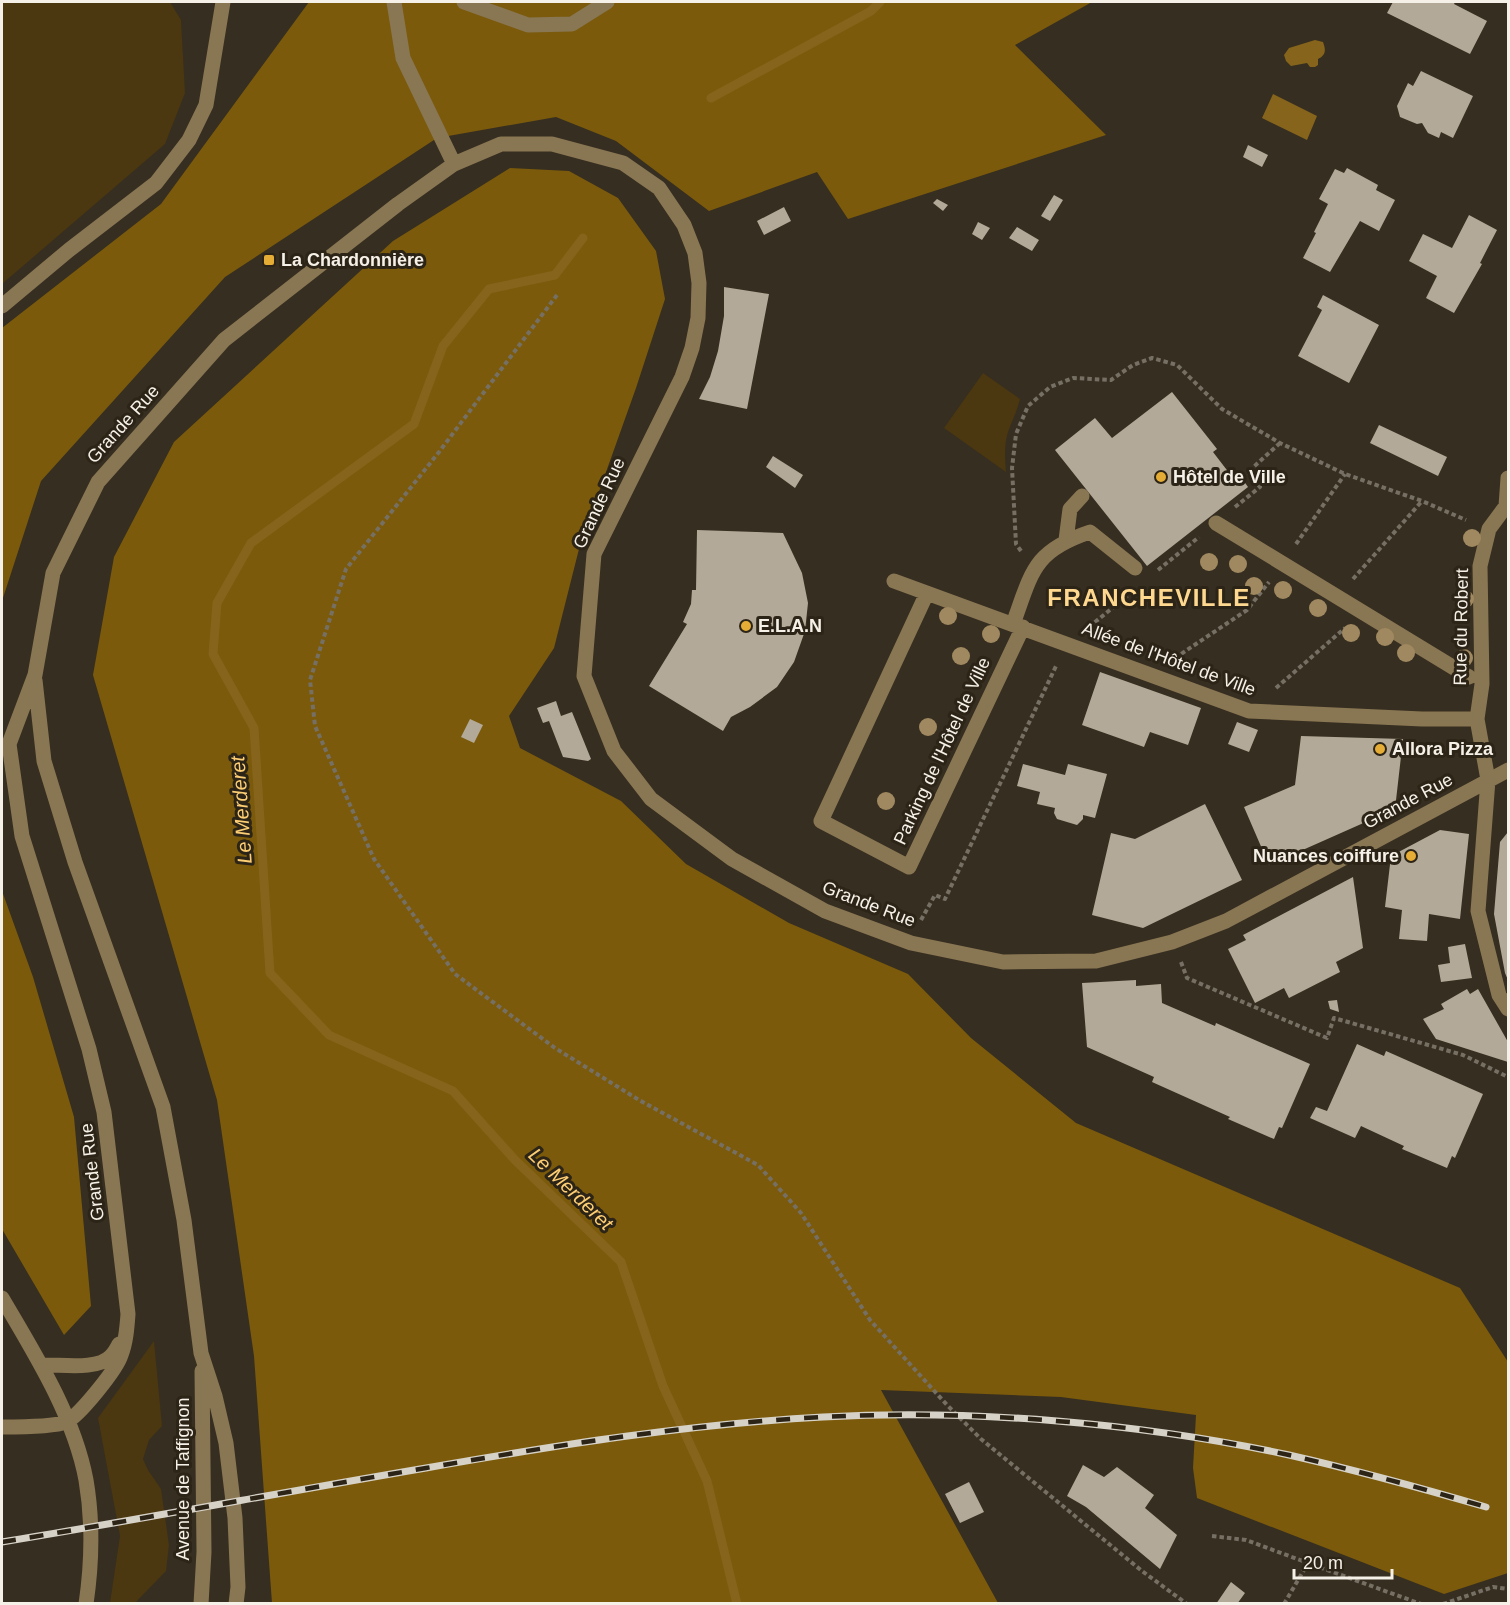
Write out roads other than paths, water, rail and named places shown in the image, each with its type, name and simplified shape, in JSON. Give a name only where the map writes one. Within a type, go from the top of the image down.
[{"type":"street","points":[[2,306],[69,250],[156,183],[189,140],[206,105],[223,2]]},
{"type":"street","points":[[394,2],[402,58],[454,164]]},
{"type":"street","points":[[464,2],[528,25],[572,24],[607,2]]},
{"type":"street","name":"Grande Rue","points":[[67,1422],[98,1390],[121,1357],[128,1314],[104,1112],[89,1049],[21,836],[9,744],[35,675],[53,573],[98,482],[224,340],[398,204],[454,164],[501,144],[552,144],[623,163],[659,188],[684,225],[695,253],[699,294],[698,318],[692,348],[682,377],[594,554],[584,676],[614,752],[651,799],[732,859],[825,911],[911,943],[1003,962],[1096,961],[1172,942],[1226,921],[1509,770]]},
{"type":"street","name":"Rue du Robert","points":[[1509,478],[1506,506],[1489,529],[1480,566],[1482,684],[1477,719],[1488,780],[1478,911],[1499,995],[1509,1010]]},
{"type":"street","points":[[1066,540],[1070,509],[1082,496]]},
{"type":"street","points":[[1216,523],[1338,595],[1469,677]]},
{"type":"street","points":[[1018,625],[1033,569],[1049,552],[1066,540],[1090,532],[1135,568]]},
{"type":"street","name":"Allée de l'Hôtel de Ville","points":[[894,580],[1249,711],[1422,719],[1477,719]]},
{"type":"street","name":"Parking de l'Hôtel de Ville","points":[[927,593],[820,821],[909,867],[1018,625]]},
{"type":"street","name":"Grande Rue","points":[[35,675],[44,761],[79,873],[163,1107],[184,1220],[201,1353],[215,1396],[226,1443],[235,1518],[238,1587],[236,1604]]},
{"type":"street","points":[[2,1298],[41,1365],[79,1455],[89,1503],[91,1565],[86,1604]]},
{"type":"street","points":[[41,1365],[99,1364],[111,1358],[126,1334]]},
{"type":"street","name":"Avenue de Taffignon","points":[[201,1353],[204,1552],[201,1604]]},
{"type":"street","points":[[2,1426],[22,1427],[67,1422]]},
{"type":"waterway","name":"Le Merderet","points":[[711,98],[871,11],[880,2]]},
{"type":"waterway","name":"Le Merderet","points":[[583,238],[555,275],[489,289],[443,346],[414,424],[251,543],[217,603],[213,654],[254,728],[270,973],[329,1035],[453,1091],[515,1160],[621,1262],[663,1386],[707,1481],[737,1604]]},
{"type":"railway","points":[[2,1542],[475,1459],[574,1444],[673,1430],[773,1420],[880,1415],[998,1417],[1175,1434],[1289,1455],[1486,1507]]},
{"type":"place","name":"La Chardonnière","points":[[269,260]]},
{"type":"place","name":"Hôtel de Ville","points":[[1161,477]]},
{"type":"place","name":"E.L.A.N","points":[[746,626]]},
{"type":"place","name":"Allora Pizza","points":[[1380,749]]},
{"type":"place","name":"Nuances coiffure","points":[[1411,856]]},
{"type":"district","name":"FRANCHEVILLE","points":[[1149,597]]}]
